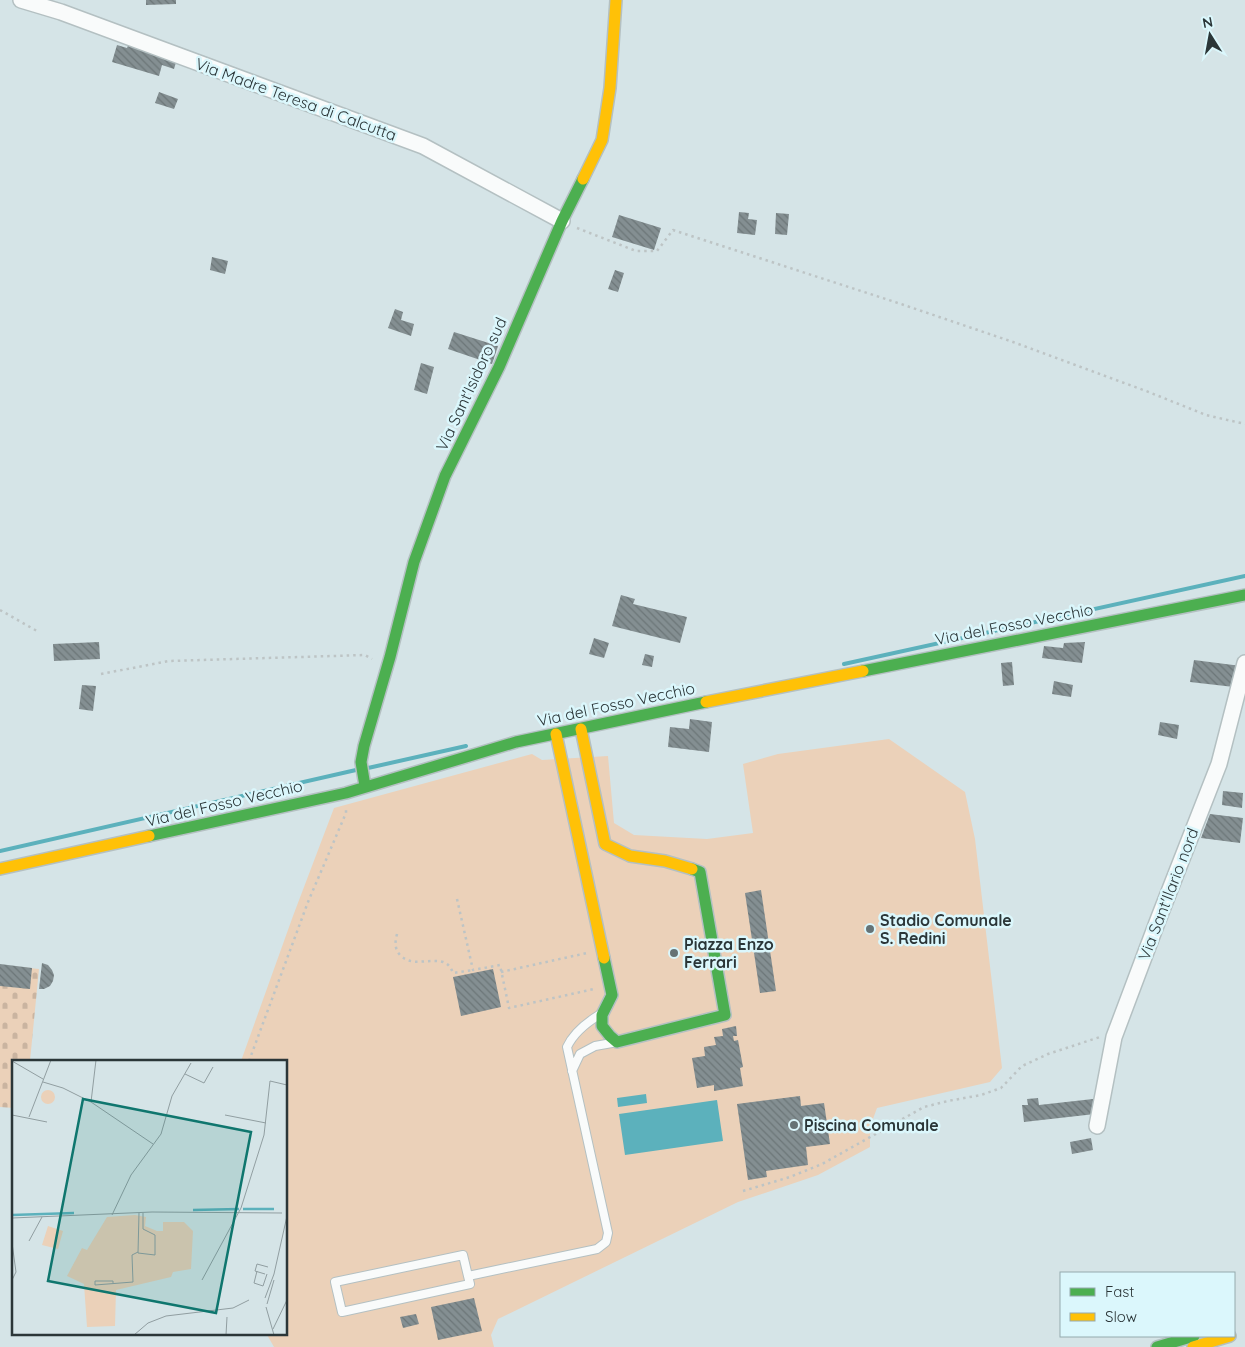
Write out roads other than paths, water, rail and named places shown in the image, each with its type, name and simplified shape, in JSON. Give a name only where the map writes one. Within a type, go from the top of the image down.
[{"type":"main road","name":"Via Sant'Isidoro sud","points":[[364,781],[361,762],[364,746],[414,562],[445,476],[499,367],[562,222],[602,140],[610,88],[616,0]]},
{"type":"main road","name":"Via del Fosso Vecchio","points":[[0,869],[346,792],[364,781],[516,742],[654,712],[1245,595]]},
{"type":"main road","points":[[556,734],[612,995],[602,1013],[601,1025],[609,1036],[617,1042],[726,1015],[700,872],[665,861],[630,856],[605,844],[581,729]]},
{"type":"main road","points":[[1157,1347],[1191,1337]]},
{"type":"main road","points":[[1193,1347],[1225,1337]]},
{"type":"street","name":"Via Madre Teresa di Calcutta","points":[[21,0],[60,6],[423,146],[562,222]]},
{"type":"street","name":"Via Sant'Ilario nord","points":[[1097,1126],[1114,1037],[1219,764],[1245,664]]},
{"type":"street","points":[[583,854],[605,844]]},
{"type":"lane","points":[[468,1276],[597,1250],[606,1242],[608,1233],[567,1047],[571,1038],[592,1019],[602,1013]]},
{"type":"lane","points":[[572,1071],[580,1054],[595,1046],[617,1042]]},
{"type":"lane","points":[[463,1256],[468,1276],[470,1284],[342,1312],[335,1282],[463,1256]]},
{"type":"water","points":[[646,1094],[647,1103],[618,1107],[617,1098]]},
{"type":"water","points":[[717,1100],[723,1141],[625,1155],[619,1114]]},
{"type":"waterway","points":[[844,664],[1245,576]]},
{"type":"waterway","points":[[368,768],[466,746]]},
{"type":"waterway","points":[[0,851],[356,770]]},
{"type":"place","name":"Stadio Comunale S. Redini","points":[[870,929]]},
{"type":"place","name":"Piazza Enzo Ferrari","points":[[674,953]]},
{"type":"place","name":"Piscina Comunale","points":[[794,1125]]}]
